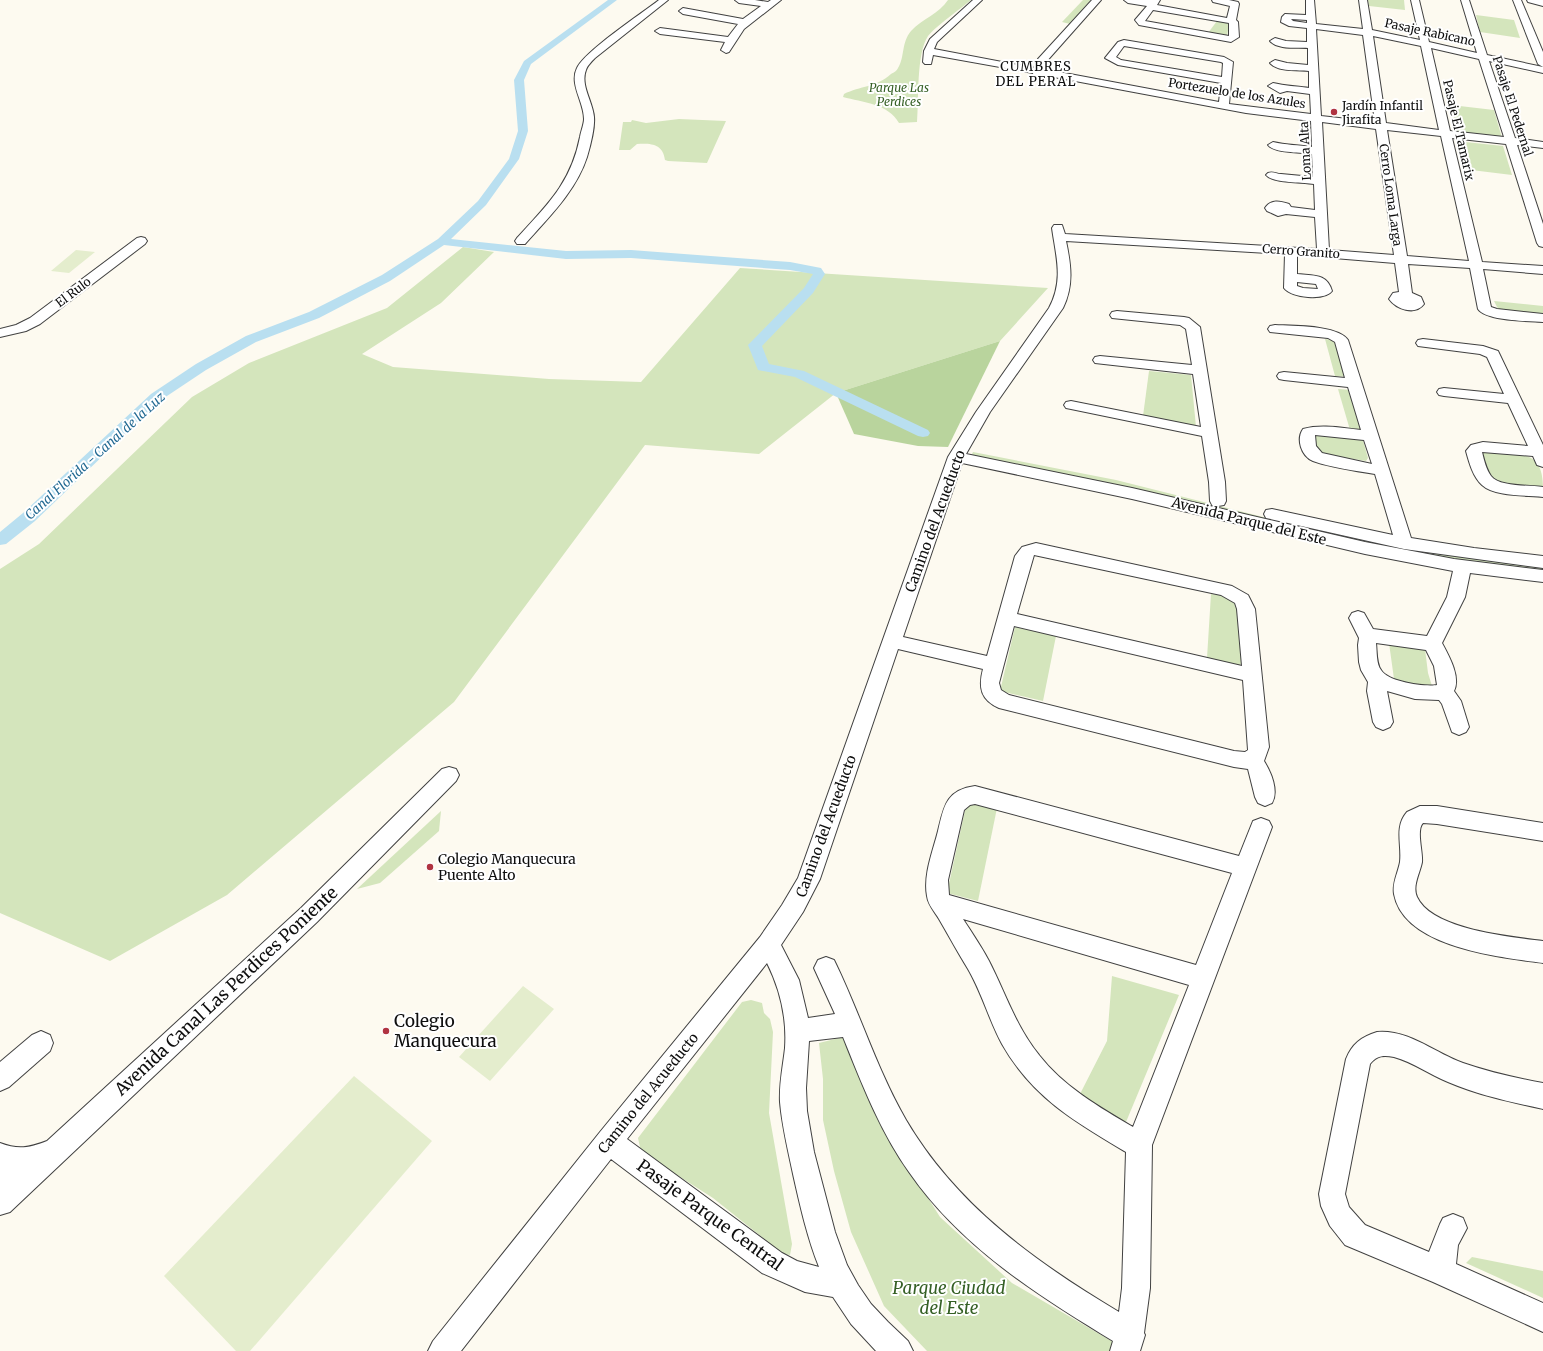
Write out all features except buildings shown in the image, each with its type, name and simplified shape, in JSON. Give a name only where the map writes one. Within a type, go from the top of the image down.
[{"type":"street","points":[[521,241],[557,201],[572,179],[582,156],[589,119],[587,104],[578,82],[581,69],[592,56],[664,0]]},
{"type":"street","points":[[739,0],[769,5]]},
{"type":"street","points":[[726,50],[730,40],[744,22],[777,0]]},
{"type":"street","points":[[928,63],[930,51],[934,41],[978,0]]},
{"type":"street","points":[[1038,75],[1041,61],[1046,54],[1097,0]]},
{"type":"street","points":[[1128,0],[1231,21]]},
{"type":"street","points":[[1153,4],[1140,20],[1142,23],[1231,39],[1234,37],[1233,22],[1231,21],[1235,4],[1234,1],[1216,0]]},
{"type":"street","name":"Loma Alta","points":[[1310,0],[1323,253]]},
{"type":"street","name":"Cerro Loma Larga","points":[[1363,0],[1406,295]]},
{"type":"street","name":"Pasaje El Tamarix","points":[[1415,0],[1486,310],[1494,313],[1537,317]]},
{"type":"street","name":"Pasaje El Pedernal","points":[[1465,0],[1543,243]]},
{"type":"street","points":[[1517,0],[1543,64]]},
{"type":"street","points":[[1531,0],[1543,3]]},
{"type":"street","points":[[683,11],[744,22]]},
{"type":"street","name":"Pasaje Rabicano","points":[[1311,22],[1368,32],[1543,70]]},
{"type":"street","points":[[660,31],[730,40]]},
{"type":"street","points":[[1224,106],[1225,81],[1228,62],[1217,58],[1124,43],[1121,44],[1110,58],[1118,62],[1225,81]]},
{"type":"street","points":[[1288,43],[1312,45]]},
{"type":"street","name":"Portezuelo de los Azules","points":[[930,51],[1038,75],[1255,112],[1543,145]]},
{"type":"street","points":[[1275,63],[1280,66],[1288,65],[1313,68]]},
{"type":"street","points":[[1286,88],[1315,92]]},
{"type":"street","points":[[1287,147],[1318,150]]},
{"type":"street","points":[[1286,177],[1319,181]]},
{"type":"street","points":[[1286,210],[1321,214]]},
{"type":"street","name":"Cerro Granito","points":[[1059,232],[1543,270]]},
{"type":"street","name":"Camino del Acueducto","points":[[443,1351],[609,1141],[768,944],[793,910],[809,879],[959,451],[983,412],[1061,300],[1065,292],[1066,280],[1059,232]]},
{"type":"street","name":"El Rulo","points":[[0,333],[21,328],[35,321],[141,241]]},
{"type":"street","points":[[1290,277],[1291,251]]},
{"type":"street","points":[[1118,315],[1180,321],[1190,324],[1194,328],[1217,482],[1218,501]]},
{"type":"street","points":[[1275,329],[1328,334],[1339,338],[1342,342],[1404,543]]},
{"type":"street","points":[[1423,344],[1490,352],[1494,356],[1541,457]]},
{"type":"street","points":[[1100,360],[1200,370]]},
{"type":"street","points":[[1284,376],[1355,383]]},
{"type":"street","points":[[1444,392],[1514,399]]},
{"type":"street","points":[[1070,405],[1210,433]]},
{"type":"street","points":[[1371,436],[1318,430],[1308,432],[1306,437],[1311,452],[1317,457],[1382,471]]},
{"type":"street","points":[[1541,457],[1483,447],[1476,448],[1474,451],[1486,480],[1491,484],[1499,487],[1543,492]]},
{"type":"street","name":"Avenida Parque del Este","points":[[959,451],[1218,501],[1332,528],[1404,543],[1473,554],[1543,562]]},
{"type":"street","name":"Avenida Parque del Este","points":[[959,451],[1343,544],[1462,566],[1543,576]]},
{"type":"street","points":[[1032,550],[1046,550],[1226,590],[1237,595],[1245,604],[1259,747],[1257,755],[1253,758],[1241,761],[1004,702],[993,694],[989,683],[1007,618],[1024,556],[1032,550]]},
{"type":"street","points":[[1432,644],[1457,594],[1462,580],[1462,566]]},
{"type":"street","points":[[1007,618],[1252,675]]},
{"type":"street","points":[[1358,618],[1363,630],[1369,638]]},
{"type":"street","points":[[1382,636],[1432,644],[1439,654],[1442,662],[1447,686],[1443,691],[1431,693],[1391,686],[1378,681],[1371,670],[1366,640],[1369,638],[1382,636]]},
{"type":"street","points":[[891,642],[994,665]]},
{"type":"street","points":[[1378,681],[1377,691],[1383,722]]},
{"type":"street","points":[[1443,691],[1452,701],[1459,727]]},
{"type":"street","points":[[1253,758],[1260,772],[1265,797]]},
{"type":"street","name":"Avenida Canal Las Perdices Poniente","points":[[0,1202],[309,915],[449,776]]},
{"type":"street","points":[[1139,1145],[1067,1101],[1052,1088],[1030,1064],[1011,1035],[980,968],[940,902],[937,892],[937,880],[954,809],[959,800],[969,796],[981,797],[1246,867]]},
{"type":"street","points":[[1543,832],[1433,815],[1421,815],[1415,818],[1409,827],[1411,858],[1405,888],[1408,901],[1417,914],[1435,926],[1487,943],[1543,952]]},
{"type":"street","points":[[826,968],[840,997],[868,1068],[896,1128],[926,1175],[948,1202],[996,1246],[1128,1343],[1136,1288],[1139,1145],[1261,827]]},
{"type":"street","points":[[940,902],[1203,978]]},
{"type":"street","points":[[768,944],[780,964],[787,981],[794,1008],[797,1031],[793,1082],[795,1124],[820,1232],[840,1283],[866,1320],[898,1351]]},
{"type":"street","points":[[797,1031],[850,1024]]},
{"type":"street","points":[[0,1078],[41,1044]]},
{"type":"street","points":[[1543,1096],[1503,1088],[1477,1080],[1451,1071],[1397,1046],[1376,1044],[1362,1052],[1358,1059],[1332,1194],[1333,1205],[1338,1216],[1355,1235],[1366,1241],[1443,1272],[1543,1318]]},
{"type":"street","name":"Pasaje Parque Central","points":[[609,1141],[772,1263],[788,1272],[804,1278],[822,1282],[840,1283]]},
{"type":"street","points":[[0,1156],[13,1161],[26,1161],[37,1158],[59,1147]]},
{"type":"street","points":[[0,1162],[0,1182]]},
{"type":"street","points":[[1443,1272],[1442,1251],[1446,1238],[1453,1228]]},
{"type":"green space","name":"Parque Las Perdices","points":[[948,0],[971,0],[931,32],[924,44],[920,66],[917,122],[899,123],[895,117],[882,108],[866,102],[843,97],[844,94],[850,91],[874,84],[896,71],[902,59],[904,45],[911,31],[940,9]]},
{"type":"green space","points":[[1083,0],[1091,0],[1070,24],[1062,22]]},
{"type":"green space","points":[[1368,0],[1404,0],[1405,10],[1369,6]]},
{"type":"green space","points":[[1476,15],[1514,20],[1520,38],[1480,32]]},
{"type":"green space","points":[[1217,21],[1229,23],[1227,37],[1208,33]]},
{"type":"green space","points":[[1451,105],[1494,110],[1502,138],[1457,132]]},
{"type":"green space","points":[[679,119],[726,121],[707,163],[665,160],[662,151],[651,144],[637,144],[630,150],[619,150],[623,122],[631,122],[632,120],[646,123]]},
{"type":"green space","points":[[1456,141],[1503,146],[1512,175],[1463,169]]},
{"type":"green space","points":[[463,247],[494,252],[441,303],[362,354],[393,367],[549,379],[641,382],[740,268],[1048,288],[1000,341],[836,393],[759,454],[645,445],[454,702],[227,895],[110,961],[0,913],[0,569],[39,544],[192,397],[249,363],[387,308]]},
{"type":"green space","points":[[76,250],[95,252],[69,273],[51,271]]},
{"type":"green space","points":[[1494,301],[1543,306],[1543,315],[1499,311]]},
{"type":"green space","points":[[1325,339],[1336,340],[1349,377],[1335,376]]},
{"type":"green space","points":[[1000,341],[948,447],[918,446],[854,434],[836,393]]},
{"type":"green space","points":[[1149,371],[1191,375],[1196,427],[1143,416]]},
{"type":"green space","points":[[1338,389],[1352,390],[1364,431],[1350,430]]},
{"type":"green space","points":[[1314,432],[1359,438],[1363,440],[1368,458],[1366,461],[1323,454],[1312,448]]},
{"type":"green space","points":[[973,452],[1116,480],[1323,532],[1453,556],[1543,566],[1543,571],[1465,562],[1390,549],[1115,484],[975,456],[972,454]]},
{"type":"green space","points":[[1483,453],[1519,454],[1534,460],[1539,466],[1542,475],[1543,488],[1501,483],[1489,476],[1481,456]]},
{"type":"green space","points":[[1211,594],[1232,597],[1241,604],[1241,664],[1237,666],[1207,658]]},
{"type":"green space","points":[[1015,627],[1056,636],[1043,701],[1000,691]]},
{"type":"green space","points":[[1389,643],[1425,649],[1428,673],[1432,686],[1410,686],[1394,679]]},
{"type":"green space","points":[[967,801],[997,808],[978,901],[947,893]]},
{"type":"green space","points":[[441,811],[439,831],[380,883],[357,889]]},
{"type":"green space","points":[[1112,976],[1179,995],[1126,1122],[1107,1117],[1080,1094],[1107,1041]]},
{"type":"green space","points":[[523,986],[554,1009],[490,1081],[459,1057]]},
{"type":"green space","points":[[751,1000],[762,1003],[764,1013],[770,1019],[773,1032],[769,1113],[792,1244],[790,1255],[783,1254],[713,1198],[641,1152],[638,1138],[742,1002]]},
{"type":"green space","name":"Parque Ciudad del Este","points":[[847,1036],[903,1158],[940,1217],[1012,1283],[1131,1351],[927,1351],[884,1306],[851,1232],[834,1171],[823,1120],[823,1079],[819,1043]]},
{"type":"green space","points":[[354,1076],[432,1141],[250,1351],[236,1351],[164,1276]]},
{"type":"green space","points":[[1472,1257],[1543,1271],[1543,1298],[1466,1263]]},
{"type":"waterway","name":"Canal Florida - Canal de la Luz","points":[[442,241],[482,203],[514,159],[523,131],[519,80],[527,63],[613,0]]},
{"type":"waterway","name":"Canal Florida - Canal de la Luz","points":[[0,540],[29,517],[156,397],[201,367],[251,339],[314,315],[386,278],[442,241]]},
{"type":"waterway","points":[[442,241],[566,255],[631,254],[790,266],[817,271],[819,274],[809,290],[755,345],[763,367],[799,374],[923,433]]},
{"type":"place","name":"Jardín Infantil Jirafita","points":[[1334,112]]},
{"type":"place","name":"Colegio Manquecura Puente Alto","points":[[430,867]]},
{"type":"place","name":"Colegio Manquecura","points":[[386,1031]]},
{"type":"district","name":"CUMBRES DEL PERAL","points":[[1036,74]]}]
